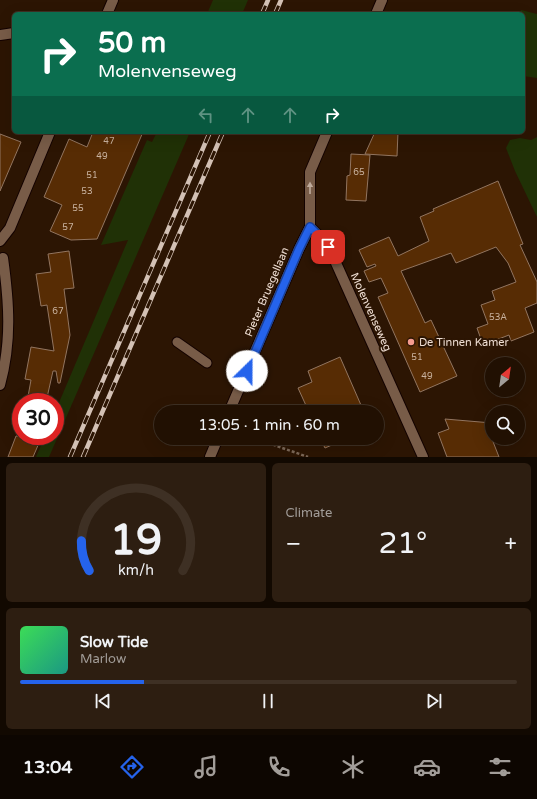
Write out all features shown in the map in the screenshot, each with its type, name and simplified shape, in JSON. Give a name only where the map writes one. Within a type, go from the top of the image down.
[{"type":"street","points":[[108,12],[113,0]]},
{"type":"street","points":[[377,12],[382,0]]},
{"type":"street","points":[[0,36],[12,33]]},
{"type":"street","points":[[0,241],[10,228],[49,134]]},
{"type":"street","points":[[310,227],[310,172],[326,134]]},
{"type":"street","name":"Pieter Bruegellaan","points":[[232,405],[299,249],[310,227]]},
{"type":"street","name":"Molenvenseweg","points":[[310,227],[323,240],[332,254],[423,457]]},
{"type":"street","points":[[0,385],[7,352],[9,330],[8,301],[3,258]]},
{"type":"street","points":[[210,457],[215,445]]},
{"type":"lane","points":[[177,342],[207,363]]},
{"type":"path","points":[[274,445],[308,457]]},
{"type":"green space","points":[[213,0],[248,0],[243,12],[208,12]]},
{"type":"green space","points":[[521,10],[537,14],[537,78],[525,76],[525,12],[520,12]]},
{"type":"green space","points":[[156,134],[189,134],[64,422],[63,393],[128,240],[101,245],[147,140],[152,142]]},
{"type":"green space","points":[[537,137],[537,217],[515,171],[506,148],[510,140],[520,138],[531,140]]},
{"type":"green space","points":[[41,445],[54,445],[49,457],[36,457]]},
{"type":"building","points":[[0,134],[21,142],[0,191]]},
{"type":"building","points":[[92,134],[142,134],[97,239],[71,240],[50,231],[62,205],[44,197],[69,139],[87,147]]},
{"type":"building","points":[[374,134],[398,134],[397,156],[365,154]]},
{"type":"building","points":[[351,154],[370,155],[366,201],[346,200],[347,176],[350,175]]},
{"type":"building","points":[[498,181],[523,244],[520,245],[537,282],[537,303],[525,308],[534,332],[511,341],[509,335],[483,345],[477,328],[488,324],[481,305],[495,300],[492,291],[516,282],[508,263],[496,247],[456,263],[451,253],[401,271],[425,323],[431,320],[457,376],[420,392],[378,297],[388,293],[381,278],[369,282],[364,271],[376,266],[375,264],[367,267],[359,250],[389,237],[398,256],[429,241],[420,217],[434,211],[433,209]]},
{"type":"building","points":[[69,251],[74,288],[64,289],[70,335],[60,383],[58,383],[56,371],[53,371],[48,393],[29,393],[31,380],[25,379],[31,347],[54,351],[47,305],[41,306],[36,274],[51,272],[48,254]]},
{"type":"building","points":[[340,357],[361,405],[306,405],[298,388],[312,382],[308,371]]},
{"type":"building","points":[[445,419],[485,422],[485,445],[494,445],[499,457],[447,457],[438,433],[449,429]]},
{"type":"building","points":[[13,445],[38,445],[33,457],[8,457]]},
{"type":"building","points":[[324,445],[332,445],[325,448]]},
{"type":"railway","points":[[263,12],[268,0]]},
{"type":"railway","points":[[276,12],[281,0]]},
{"type":"railway","points":[[70,457],[209,134]]},
{"type":"railway","points":[[83,457],[222,134]]},
{"type":"place","name":"De Tinnen Kamer","points":[[411,342]]},
{"type":"route","points":[[247,371],[299,249],[310,227],[328,247]]}]
